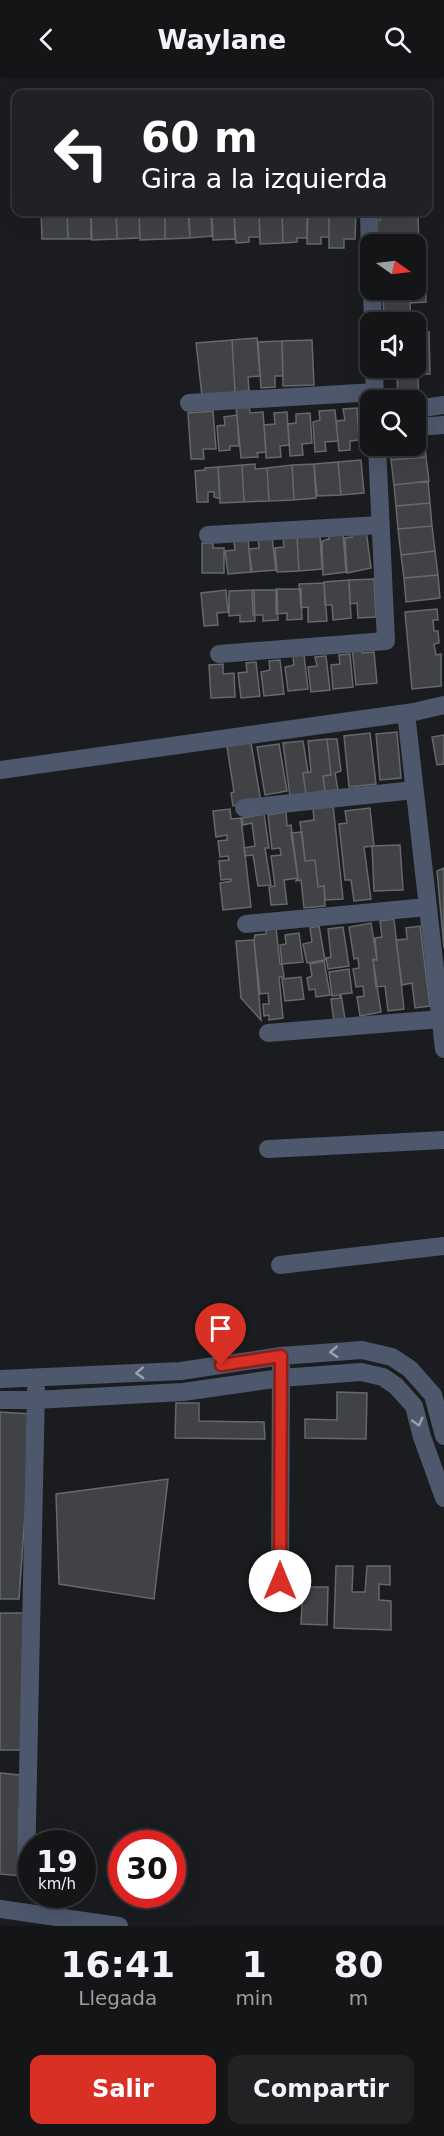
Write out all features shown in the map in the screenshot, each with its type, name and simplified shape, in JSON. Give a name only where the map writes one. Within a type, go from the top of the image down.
[{"type":"street","points":[[369,216],[369,234]]},
{"type":"street","points":[[189,403],[360,397]]},
{"type":"street","points":[[426,408],[444,405]]},
{"type":"street","points":[[426,426],[444,425]]},
{"type":"street","points":[[219,654],[386,641],[377,456]]},
{"type":"street","points":[[208,535],[380,525]]},
{"type":"street","points":[[0,770],[444,705]]},
{"type":"street","points":[[406,712],[444,1049]]},
{"type":"street","points":[[244,808],[414,790]]},
{"type":"street","points":[[246,924],[427,907]]},
{"type":"street","points":[[268,1033],[441,1019]]},
{"type":"street","points":[[268,1149],[444,1140]]},
{"type":"street","points":[[280,1265],[444,1246]]},
{"type":"street","points":[[0,1379],[181,1371],[281,1356],[362,1350],[392,1357],[410,1369],[433,1395],[444,1436]]},
{"type":"street","points":[[280,1581],[281,1356]]},
{"type":"street","points":[[0,1400],[35,1401],[183,1392],[281,1378],[361,1372],[383,1377],[396,1386],[414,1406],[422,1437],[444,1498]]},
{"type":"street","points":[[27,1830],[36,1379]]},
{"type":"street","points":[[0,1909],[118,1926]]},
{"type":"building","points":[[41,216],[67,216],[68,239],[42,239]]},
{"type":"building","points":[[67,216],[91,216],[91,239],[68,239]]},
{"type":"building","points":[[91,216],[116,216],[117,239],[92,240]]},
{"type":"building","points":[[116,216],[139,216],[140,238],[117,239]]},
{"type":"building","points":[[139,216],[165,216],[165,239],[140,240]]},
{"type":"building","points":[[165,216],[188,216],[190,238],[165,239]]},
{"type":"building","points":[[189,216],[211,216],[212,236],[190,238]]},
{"type":"building","points":[[212,216],[234,216],[235,239],[213,240]]},
{"type":"building","points":[[234,216],[259,216],[260,237],[249,237],[249,242],[236,243]]},
{"type":"building","points":[[259,216],[282,216],[283,243],[260,244]]},
{"type":"building","points":[[282,216],[307,216],[307,238],[297,238],[297,242],[283,243]]},
{"type":"building","points":[[308,216],[329,216],[329,237],[321,237],[321,244],[307,244]]},
{"type":"building","points":[[329,216],[356,216],[355,239],[344,239],[344,248],[329,248]]},
{"type":"building","points":[[380,216],[418,216],[419,234],[376,234],[376,220],[380,220]]},
{"type":"building","points":[[383,300],[426,300],[426,302],[410,303],[410,312],[384,312]]},
{"type":"building","points":[[426,332],[429,332],[430,374],[426,374]]},
{"type":"building","points":[[257,338],[260,376],[248,377],[249,391],[235,392],[232,340]]},
{"type":"building","points":[[232,340],[235,392],[202,396],[196,343]]},
{"type":"building","points":[[312,340],[314,385],[283,386],[282,341]]},
{"type":"building","points":[[282,341],[283,376],[275,376],[275,387],[261,388],[258,342]]},
{"type":"building","points":[[397,378],[418,378],[418,390],[398,390]]},
{"type":"building","points":[[249,406],[250,413],[263,412],[266,452],[257,453],[258,457],[241,458],[236,407]]},
{"type":"building","points":[[357,408],[359,440],[350,441],[350,450],[339,451],[336,421],[345,420],[343,409]]},
{"type":"building","points":[[335,410],[338,441],[325,442],[326,451],[315,452],[313,422],[320,420],[319,411]]},
{"type":"building","points":[[213,411],[216,449],[203,449],[204,459],[191,459],[188,413]]},
{"type":"building","points":[[287,412],[289,445],[280,446],[281,457],[266,458],[264,425],[275,424],[274,413]]},
{"type":"building","points":[[310,413],[312,443],[302,444],[303,455],[290,456],[288,424],[296,423],[296,414]]},
{"type":"building","points":[[237,415],[239,446],[230,446],[230,450],[219,451],[217,426],[225,425],[224,417]]},
{"type":"building","points":[[391,456],[426,456],[426,457],[391,460]]},
{"type":"building","points":[[426,457],[429,481],[394,485],[391,460]]},
{"type":"building","points":[[361,460],[364,493],[341,495],[338,462]]},
{"type":"building","points":[[338,462],[341,495],[317,496],[314,464]]},
{"type":"building","points":[[255,464],[255,469],[267,468],[269,501],[244,502],[242,465]]},
{"type":"building","points":[[314,464],[316,498],[294,500],[292,465]]},
{"type":"building","points":[[242,465],[244,502],[220,503],[218,467]]},
{"type":"building","points":[[292,465],[294,500],[269,501],[267,468]]},
{"type":"building","points":[[218,467],[220,499],[214,497],[214,492],[208,492],[208,502],[197,502],[195,471]]},
{"type":"building","points":[[428,481],[430,503],[396,506],[394,485]]},
{"type":"building","points":[[430,503],[432,526],[398,529],[396,506]]},
{"type":"building","points":[[432,526],[435,551],[401,555],[398,529]]},
{"type":"building","points":[[366,530],[371,568],[347,573],[345,538],[352,537],[352,532]]},
{"type":"building","points":[[343,533],[346,572],[323,575],[322,541],[329,539],[329,535]]},
{"type":"building","points":[[320,535],[322,569],[299,571],[297,537]]},
{"type":"building","points":[[272,537],[276,570],[252,572],[249,549],[259,548],[258,538]]},
{"type":"building","points":[[297,537],[299,571],[277,572],[275,548],[284,547],[283,538]]},
{"type":"building","points":[[248,539],[251,572],[228,574],[225,551],[235,550],[234,540]]},
{"type":"building","points":[[202,543],[213,543],[213,548],[224,548],[224,573],[202,573]]},
{"type":"building","points":[[435,551],[438,575],[404,578],[401,555]]},
{"type":"building","points":[[438,575],[440,598],[406,602],[404,578]]},
{"type":"building","points":[[374,579],[376,617],[358,618],[357,603],[350,604],[349,580]]},
{"type":"building","points":[[349,580],[351,618],[333,620],[332,605],[325,605],[324,582]]},
{"type":"building","points":[[324,583],[327,621],[308,622],[308,607],[301,608],[299,584]]},
{"type":"building","points":[[276,589],[301,589],[302,619],[287,620],[287,613],[276,614]]},
{"type":"building","points":[[226,590],[228,612],[217,613],[218,625],[204,626],[201,593]]},
{"type":"building","points":[[252,590],[277,590],[278,620],[263,621],[263,615],[253,615]]},
{"type":"building","points":[[254,590],[255,621],[240,622],[240,615],[229,616],[229,591]]},
{"type":"building","points":[[437,609],[438,620],[433,620],[434,631],[438,631],[439,643],[434,644],[436,655],[441,654],[441,686],[412,689],[405,612]]},
{"type":"building","points":[[361,646],[362,653],[374,652],[377,683],[356,685],[352,647]]},
{"type":"building","points":[[350,654],[353,687],[333,689],[331,665],[340,664],[339,655]]},
{"type":"building","points":[[304,655],[308,689],[288,691],[285,667],[294,665],[293,656]]},
{"type":"building","points":[[326,656],[330,690],[311,692],[308,667],[317,666],[315,657]]},
{"type":"building","points":[[280,660],[284,694],[264,696],[261,672],[270,670],[269,661]]},
{"type":"building","points":[[256,662],[260,696],[241,698],[238,673],[247,672],[246,663]]},
{"type":"building","points":[[223,664],[223,674],[234,673],[235,697],[211,698],[209,665]]},
{"type":"building","points":[[397,732],[401,778],[380,780],[376,734]]},
{"type":"building","points":[[370,733],[376,784],[349,787],[344,736]]},
{"type":"building","points":[[444,735],[444,764],[437,765],[432,737]]},
{"type":"building","points":[[327,739],[337,739],[341,771],[335,773],[338,790],[325,791],[323,776],[331,775]]},
{"type":"building","points":[[327,739],[331,775],[323,776],[325,791],[306,794],[303,773],[311,772],[308,741]]},
{"type":"building","points":[[226,740],[251,743],[261,802],[233,806],[231,793],[234,792]]},
{"type":"building","points":[[303,741],[308,772],[303,773],[306,794],[290,796],[283,743]]},
{"type":"building","points":[[279,744],[287,791],[265,795],[257,747]]},
{"type":"building","points":[[333,805],[343,899],[325,900],[324,886],[318,887],[315,860],[305,861],[300,822],[314,820],[313,808]]},
{"type":"building","points":[[370,808],[374,846],[364,847],[371,899],[354,901],[351,880],[345,880],[339,824],[347,823],[345,811]]},
{"type":"building","points":[[230,809],[231,819],[241,818],[251,907],[223,910],[220,883],[231,881],[231,879],[221,880],[219,861],[229,860],[228,856],[220,857],[218,841],[227,840],[227,835],[216,837],[213,811]]},
{"type":"building","points":[[286,812],[287,826],[291,825],[298,878],[284,880],[287,904],[271,905],[269,887],[275,886],[271,856],[281,855],[280,848],[272,849],[268,815]]},
{"type":"building","points":[[264,814],[269,848],[265,848],[271,885],[258,886],[253,855],[245,856],[244,848],[255,846],[252,823],[243,825],[242,818]]},
{"type":"building","points":[[302,832],[305,861],[315,860],[318,887],[324,886],[325,906],[304,908],[301,880],[296,881],[298,878],[291,833]]},
{"type":"building","points":[[400,845],[403,890],[374,891],[372,846]]},
{"type":"building","points":[[444,868],[444,948],[437,871]]},
{"type":"building","points":[[394,919],[404,1009],[388,1011],[385,986],[376,987],[373,959],[377,960],[375,938],[382,937],[380,921]]},
{"type":"building","points":[[371,923],[377,960],[373,960],[381,1012],[360,1016],[357,997],[364,996],[363,986],[356,987],[353,969],[359,968],[358,958],[354,959],[349,927]]},
{"type":"building","points":[[319,926],[325,960],[307,963],[303,944],[312,942],[310,928]]},
{"type":"building","points":[[420,926],[430,1006],[415,1008],[412,983],[402,985],[396,940],[407,939],[406,928]]},
{"type":"building","points":[[343,927],[349,966],[328,969],[326,958],[331,957],[328,929]]},
{"type":"building","points":[[276,928],[280,964],[282,964],[284,977],[279,977],[283,1018],[269,1020],[269,1015],[264,1016],[263,1004],[269,1004],[268,993],[260,994],[254,940],[255,935],[266,934],[266,929]]},
{"type":"building","points":[[299,933],[303,962],[282,964],[280,945],[286,944],[285,935]]},
{"type":"building","points":[[254,940],[261,1020],[241,998],[236,941]]},
{"type":"building","points":[[324,961],[330,995],[316,997],[315,989],[309,990],[307,978],[312,976],[310,964]]},
{"type":"building","points":[[349,969],[352,993],[341,994],[345,1019],[334,1021],[331,999],[340,998],[340,995],[332,996],[329,972]]},
{"type":"building","points":[[301,977],[304,999],[285,1001],[282,979]]},
{"type":"building","points":[[337,1392],[367,1393],[366,1439],[305,1438],[305,1419],[337,1420]]},
{"type":"building","points":[[176,1403],[199,1403],[199,1421],[264,1422],[265,1439],[175,1438]]},
{"type":"building","points":[[0,1412],[32,1414],[19,1599],[0,1599]]},
{"type":"building","points":[[168,1479],[154,1599],[59,1584],[56,1494]]},
{"type":"building","points":[[336,1566],[353,1566],[352,1592],[365,1592],[367,1566],[390,1566],[390,1585],[379,1584],[379,1600],[391,1601],[391,1630],[334,1628]]},
{"type":"building","points":[[303,1587],[328,1587],[327,1625],[301,1624]]},
{"type":"building","points":[[0,1613],[28,1613],[26,1750],[0,1750]]},
{"type":"building","points":[[0,1773],[20,1775],[22,1830],[18,1830],[18,1876],[0,1874]]},
{"type":"route","points":[[221,1365],[281,1356],[280,1581]]}]
